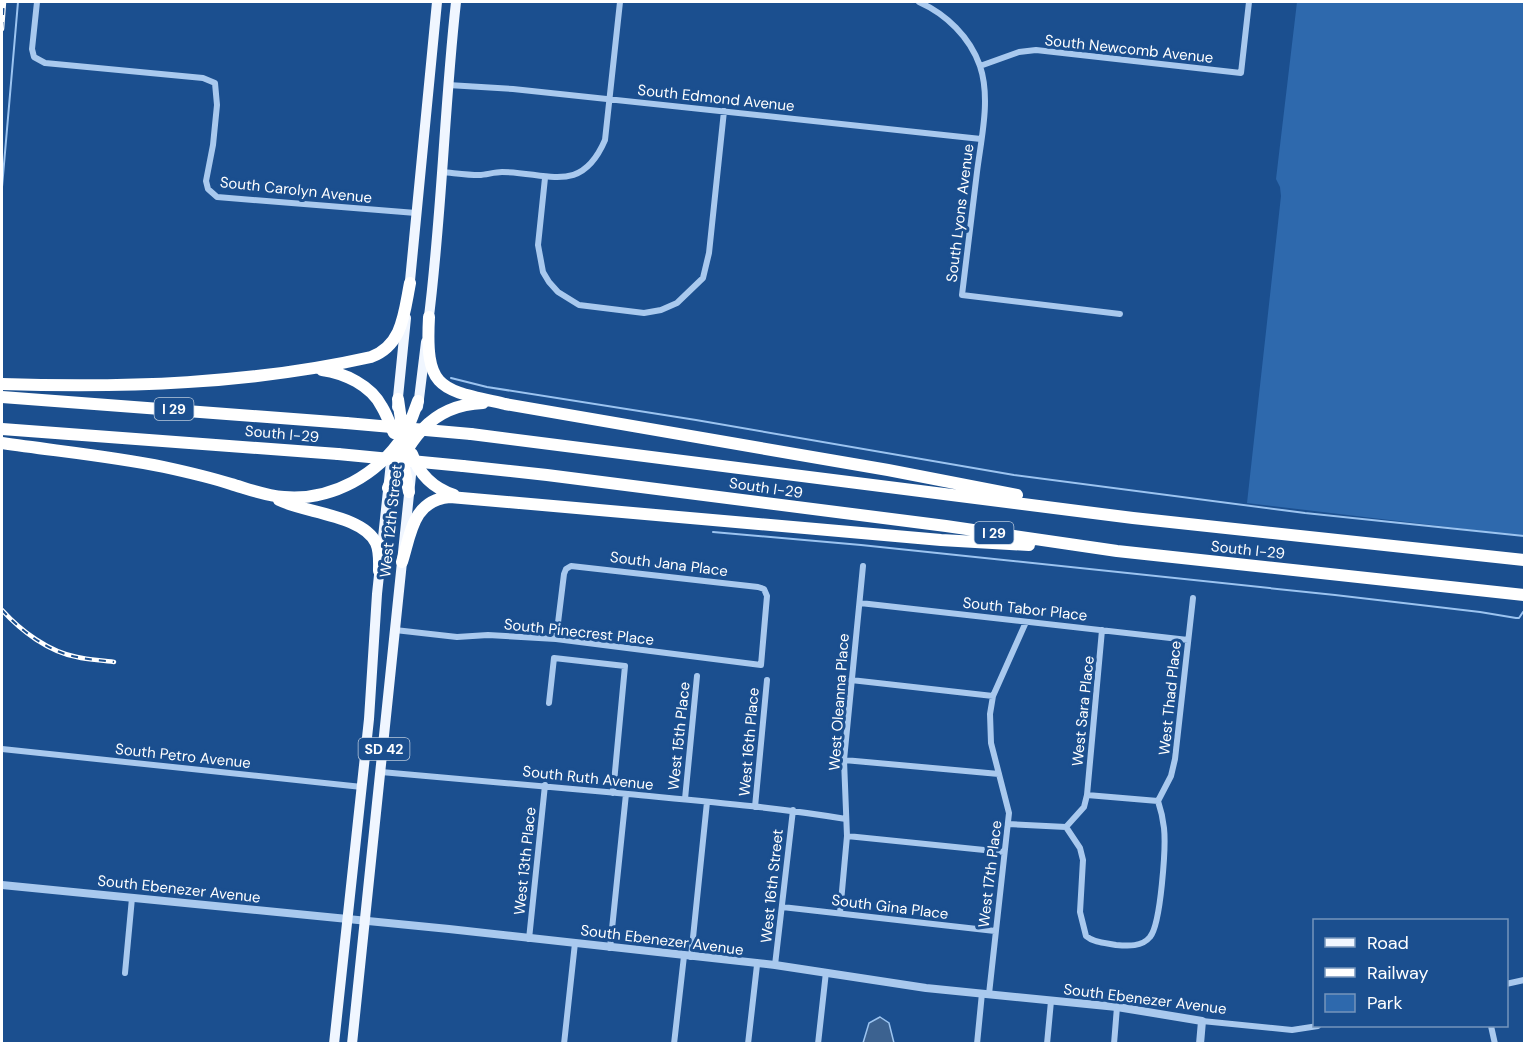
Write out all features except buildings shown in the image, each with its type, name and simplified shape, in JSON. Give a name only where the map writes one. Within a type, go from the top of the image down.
[{"type":"highway","points":[[2,384],[118,386],[244,376],[312,368],[371,357],[388,348],[400,330],[410,283]]},
{"type":"highway","points":[[429,317],[429,352],[432,371],[437,380],[450,390],[505,404],[888,470],[1133,518]]},
{"type":"highway","points":[[312,368],[343,375],[363,386],[383,407],[418,468],[434,485],[450,494],[469,499]]},
{"type":"highway","name":"South I-29","points":[[2,397],[471,434],[1133,518],[1524,560]]},
{"type":"highway","points":[[398,399],[409,492]]},
{"type":"highway","points":[[388,488],[418,401]]},
{"type":"highway","points":[[2,443],[156,466],[203,476],[270,495],[297,497],[332,491],[365,475],[433,419],[451,409],[470,404],[505,404]]},
{"type":"highway","name":"South I-29","points":[[2,429],[338,454],[547,475],[1117,551],[1524,595]]},
{"type":"highway","points":[[270,495],[285,503],[363,529],[375,542],[379,555],[379,572]]},
{"type":"highway","points":[[402,562],[413,524],[422,508],[442,498],[940,540],[1117,551]]},
{"type":"main road","points":[[398,399],[437,2]]},
{"type":"main road","points":[[418,401],[429,317],[456,2]]},
{"type":"main road","name":"West 12th Street","points":[[334,1044],[370,711],[379,572],[388,488]]},
{"type":"main road","name":"West 12th Street","points":[[352,1044],[409,492]]},
{"type":"street","name":"South Carolyn Avenue","points":[[37,2],[32,49],[34,57],[39,61],[50,64],[203,78],[215,83],[217,105],[206,181],[208,189],[217,197],[416,213]]},
{"type":"street","points":[[441,172],[479,175],[502,172],[545,178],[564,177],[590,166],[599,155],[605,140],[620,2]]},
{"type":"street","name":"South Lyons Avenue","points":[[919,2],[940,13],[954,25],[969,45],[980,66],[984,96],[981,139],[962,295],[1120,314]]},
{"type":"street","name":"South Newcomb Avenue","points":[[980,66],[1019,52],[1036,50],[1241,73],[1249,2]]},
{"type":"street","name":"South Edmond Avenue","points":[[448,85],[513,89],[981,139]]},
{"type":"street","points":[[545,178],[538,245],[543,272],[554,287],[567,299],[579,305],[644,313],[661,310],[677,303],[703,278],[709,253],[724,111]]},
{"type":"street","name":"South Jana Place","points":[[556,639],[564,574],[566,568],[571,566],[758,587],[766,592],[768,603],[760,665]]},
{"type":"street","name":"West Oleanna Place","points":[[840,913],[847,836],[844,760],[863,566]]},
{"type":"street","name":"West Thad Place","points":[[1158,801],[1171,776],[1176,759],[1193,598]]},
{"type":"street","name":"South Tabor Place","points":[[860,603],[1188,640]]},
{"type":"street","name":"West 17th Place","points":[[977,1044],[995,931],[1008,824],[1006,801],[992,749],[989,726],[993,696],[1026,622]]},
{"type":"street","name":"South Pinecrest Place","points":[[396,630],[457,637],[488,635],[556,639],[760,665]]},
{"type":"street","name":"West Sara Place","points":[[1087,795],[1102,630]]},
{"type":"street","points":[[549,703],[554,658],[625,666],[613,793]]},
{"type":"street","name":"West 15th Place","points":[[685,799],[697,676]]},
{"type":"street","name":"West 16th Place","points":[[755,807],[767,680]]},
{"type":"street","points":[[851,680],[993,696]]},
{"type":"street","name":"South Petro Avenue","points":[[2,749],[362,787]]},
{"type":"street","points":[[844,760],[999,774]]},
{"type":"street","name":"South Ruth Avenue","points":[[381,772],[685,799],[793,810],[846,819]]},
{"type":"street","name":"West 13th Place","points":[[530,939],[545,785]]},
{"type":"street","points":[[610,948],[626,794]]},
{"type":"street","points":[[1008,824],[1066,827],[1081,812],[1087,795],[1158,801],[1164,827],[1159,904],[1153,934],[1141,944],[1127,945],[1094,941],[1086,936],[1080,912],[1083,860],[1080,848],[1066,827]]},
{"type":"street","points":[[674,1044],[688,956],[707,802]]},
{"type":"street","name":"West 16th Street","points":[[776,965],[793,810]]},
{"type":"street","points":[[847,836],[1004,852]]},
{"type":"street","name":"South Ebenezer Avenue","points":[[2,885],[776,965],[926,988],[1117,1007],[1202,1021],[1292,1030],[1313,1027]]},
{"type":"street","points":[[125,973],[132,898]]},
{"type":"street","name":"South Gina Place","points":[[782,907],[995,931]]},
{"type":"street","points":[[564,1044],[575,944]]},
{"type":"street","points":[[748,1044],[757,964]]},
{"type":"street","points":[[818,1044],[826,972]]},
{"type":"street","points":[[1508,984],[1524,981]]},
{"type":"street","points":[[1047,1044],[1051,1001]]},
{"type":"street","points":[[1113,1044],[1117,1007]]},
{"type":"street","points":[[1200,1044],[1202,1021]]},
{"type":"street","points":[[1491,1027],[1495,1044]]},
{"type":"green space","points":[[1297,2],[1524,2],[1524,536],[1247,503],[1281,196],[1276,179]]},
{"type":"shaded area","points":[[880,1017],[889,1023],[894,1043],[863,1043],[869,1023]]},
{"type":"waterway","points":[[2,187],[18,2]]},
{"type":"waterway","points":[[451,378],[487,387],[696,420],[1014,475],[1305,513],[1524,536]]},
{"type":"waterway","points":[[713,532],[861,545],[1335,595],[1516,618],[1519,618],[1523,612]]},
{"type":"railway","points":[[2,29],[4,2]]},
{"type":"railway","points":[[2,610],[27,633],[56,650],[82,658],[114,662]]}]
